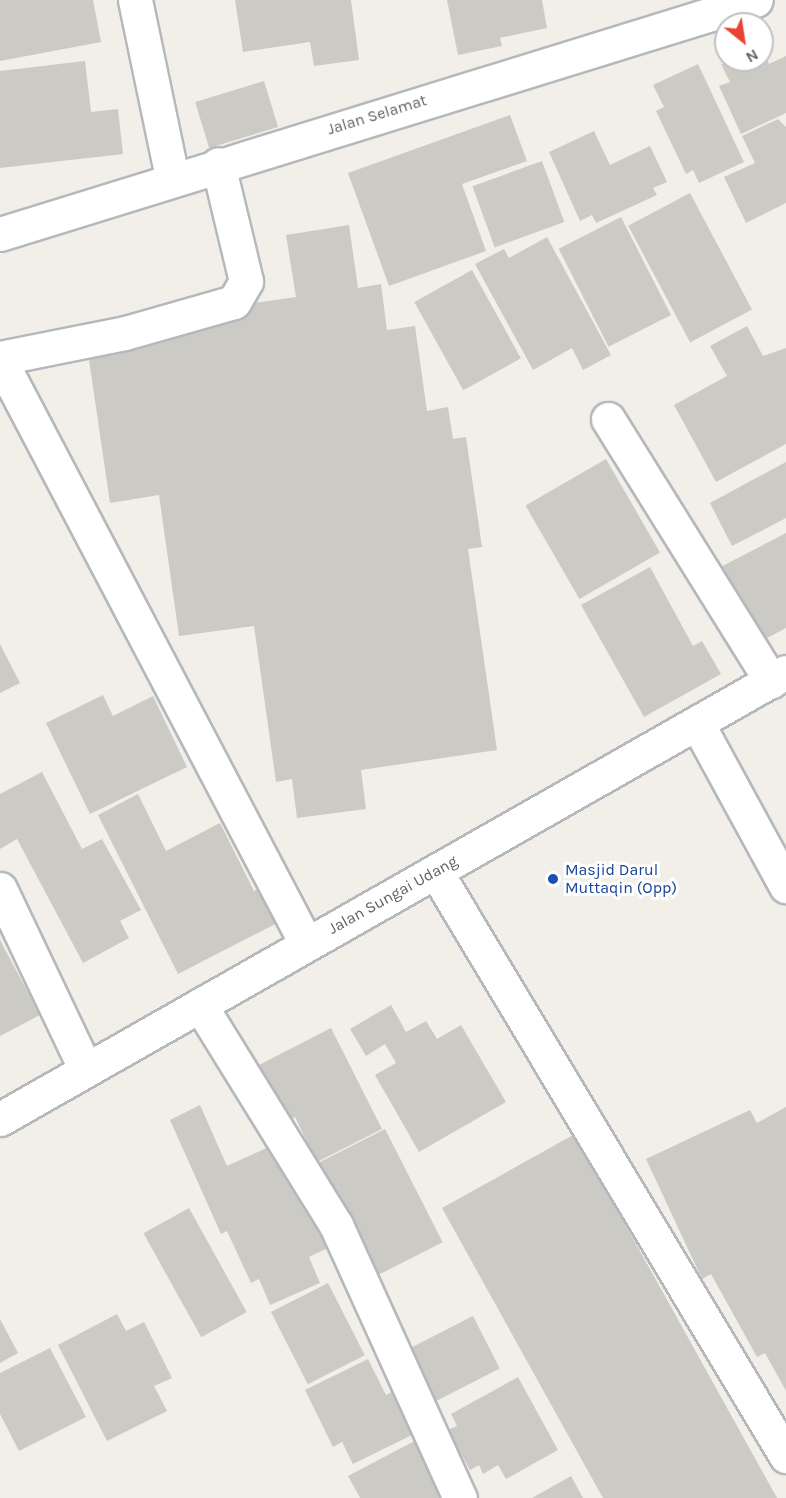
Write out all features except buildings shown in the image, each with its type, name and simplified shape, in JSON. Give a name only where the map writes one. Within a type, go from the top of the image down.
[{"type":"street","points":[[135,0],[172,177]]},
{"type":"street","name":"Jalan Selamat","points":[[0,234],[172,177],[756,0]]},
{"type":"street","points":[[218,164],[246,281],[234,302],[4,368],[306,943]]},
{"type":"street","points":[[608,419],[778,676]]},
{"type":"street","name":"Jalan Sungai Udang","points":[[1,1116],[436,872],[778,676]]},
{"type":"street","points":[[697,723],[786,886]]},
{"type":"street","points":[[436,872],[724,1344],[786,1456]]},
{"type":"street","points":[[0,889],[86,1070]]},
{"type":"street","points":[[200,1005],[336,1225],[460,1498]]},
{"type":"place","name":"Masjid Darul Muttaqin (Opp)","points":[[553,879]]}]
